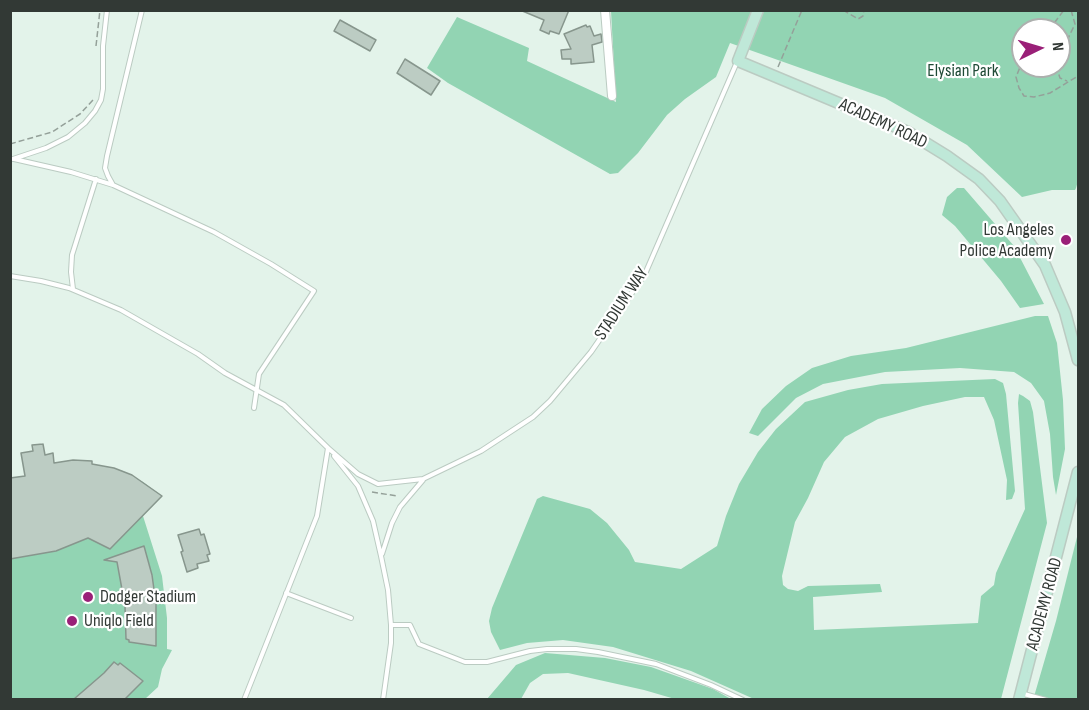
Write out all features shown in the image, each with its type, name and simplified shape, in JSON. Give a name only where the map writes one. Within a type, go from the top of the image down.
[{"type":"main road","points":[[738,61],[758,10]]},
{"type":"main road","name":"ACADEMY ROAD","points":[[738,61],[908,132],[947,156],[984,184],[1016,221],[1045,265],[1065,312],[1078,360]]},
{"type":"main road","name":"ACADEMY ROAD","points":[[1020,696],[1078,472]]},
{"type":"street","points":[[605,10],[612,96]]},
{"type":"lane","points":[[12,159],[46,148],[68,137],[95,111],[104,89],[103,46],[107,10]]},
{"type":"lane","points":[[113,185],[105,168],[142,10]]},
{"type":"lane","name":"STADIUM WAY","points":[[328,448],[358,474],[378,484],[423,479],[482,451],[533,417],[591,352],[645,274],[738,61]]},
{"type":"lane","points":[[12,159],[113,185],[214,232],[314,291],[259,374],[254,408]]},
{"type":"lane","points":[[73,289],[70,272],[72,255],[96,179]]},
{"type":"lane","points":[[10,276],[73,289],[121,310],[198,354],[225,373],[284,405],[328,448],[358,486],[373,521],[381,556],[388,590],[391,625],[391,643],[383,699]]},
{"type":"lane","points":[[244,699],[317,516],[328,448]]},
{"type":"lane","name":"STADIUM WAY","points":[[381,556],[400,507],[423,479]]},
{"type":"lane","points":[[286,593],[351,618]]},
{"type":"lane","points":[[391,625],[410,625],[419,644],[465,662],[487,662],[530,651],[576,649],[656,664],[743,699]]},
{"type":"lane","points":[[1020,696],[1046,699]]},
{"type":"path","points":[[96,47],[100,10]]},
{"type":"path","points":[[774,76],[802,10]]},
{"type":"path","points":[[843,10],[858,19],[864,16],[864,10]]},
{"type":"path","points":[[1071,10],[1075,24],[1071,32]]},
{"type":"path","points":[[1016,78],[1018,88],[1024,96],[1034,98],[1050,93],[1078,76]]},
{"type":"path","points":[[1060,78],[1068,81]]},
{"type":"path","points":[[10,144],[51,132],[68,123],[95,98]]},
{"type":"path","points":[[372,492],[397,496]]},
{"type":"green space","name":"Elysian Park","points":[[611,11],[1078,11],[1078,181],[1075,190],[1052,190],[1022,197],[967,145],[885,98],[730,43],[716,77],[667,115],[638,153],[618,173],[610,174],[448,83],[427,68],[457,17],[529,48],[527,61],[616,102]]},
{"type":"green space","points":[[957,188],[964,188],[1014,246],[1044,304],[1020,308],[1001,281],[955,226],[942,215],[947,197]]},
{"type":"green space","points":[[1035,316],[1048,316],[1057,343],[1065,449],[1056,495],[1044,401],[1031,383],[1014,372],[960,368],[885,372],[823,384],[796,398],[758,436],[749,433],[762,409],[786,386],[812,368],[851,356],[906,348]]},
{"type":"green space","points":[[995,379],[1003,383],[1006,394],[1015,491],[1012,499],[1006,500],[1007,480],[994,420],[984,397],[965,397],[878,419],[845,437],[824,462],[795,522],[782,576],[783,585],[788,589],[798,591],[808,586],[880,584],[882,592],[813,597],[814,630],[978,623],[981,596],[994,585],[996,573],[1025,509],[1018,403],[1019,394],[1023,396],[1030,401],[1033,412],[1047,523],[1001,699],[754,699],[691,671],[613,647],[563,640],[527,643],[500,650],[491,632],[489,621],[492,608],[537,499],[543,496],[590,509],[607,523],[629,550],[635,562],[681,569],[717,546],[739,484],[758,452],[776,429],[805,402],[848,390],[882,384]]},
{"type":"green space","name":"Dodger Stadium","points":[[73,460],[92,461],[92,464],[123,471],[162,496],[143,516],[162,576],[167,618],[167,649],[172,650],[162,669],[158,687],[145,699],[11,699],[10,478],[63,471]]},
{"type":"green space","points":[[1078,533],[1078,699],[1033,700],[1056,621]]},
{"type":"green space","points":[[545,653],[605,658],[651,667],[713,689],[731,699],[675,699],[568,673],[543,674],[530,683],[521,699],[487,699],[516,665]]},
{"type":"building","points":[[520,10],[569,10],[559,34],[550,31],[549,34],[540,30],[544,20]]},
{"type":"building","points":[[340,20],[376,40],[370,51],[334,31]]},
{"type":"building","points":[[586,25],[590,26],[594,36],[601,34],[602,42],[592,45],[594,62],[571,64],[571,59],[562,59],[561,50],[571,49],[564,34]]},
{"type":"building","points":[[405,59],[440,81],[431,95],[397,73]]},
{"type":"building","points":[[43,444],[45,455],[53,453],[54,463],[73,460],[92,461],[92,464],[114,468],[132,475],[162,496],[110,549],[88,538],[56,551],[10,559],[10,478],[25,476],[21,453],[33,451],[32,445]]},
{"type":"building","points":[[199,529],[201,535],[204,534],[210,554],[207,555],[209,561],[197,564],[198,568],[187,572],[178,535]]},
{"type":"building","points":[[144,546],[152,575],[156,604],[156,646],[129,642],[126,639],[125,606],[117,562],[104,560]]},
{"type":"building","points":[[114,662],[118,665],[120,663],[143,681],[125,699],[74,699],[104,673]]},
{"type":"place","name":"Los Angeles Police Academy","points":[[1066,240]]},
{"type":"place","name":"Dodger Stadium","points":[[88,597]]},
{"type":"place","name":"Uniqlo Field","points":[[72,621]]}]
